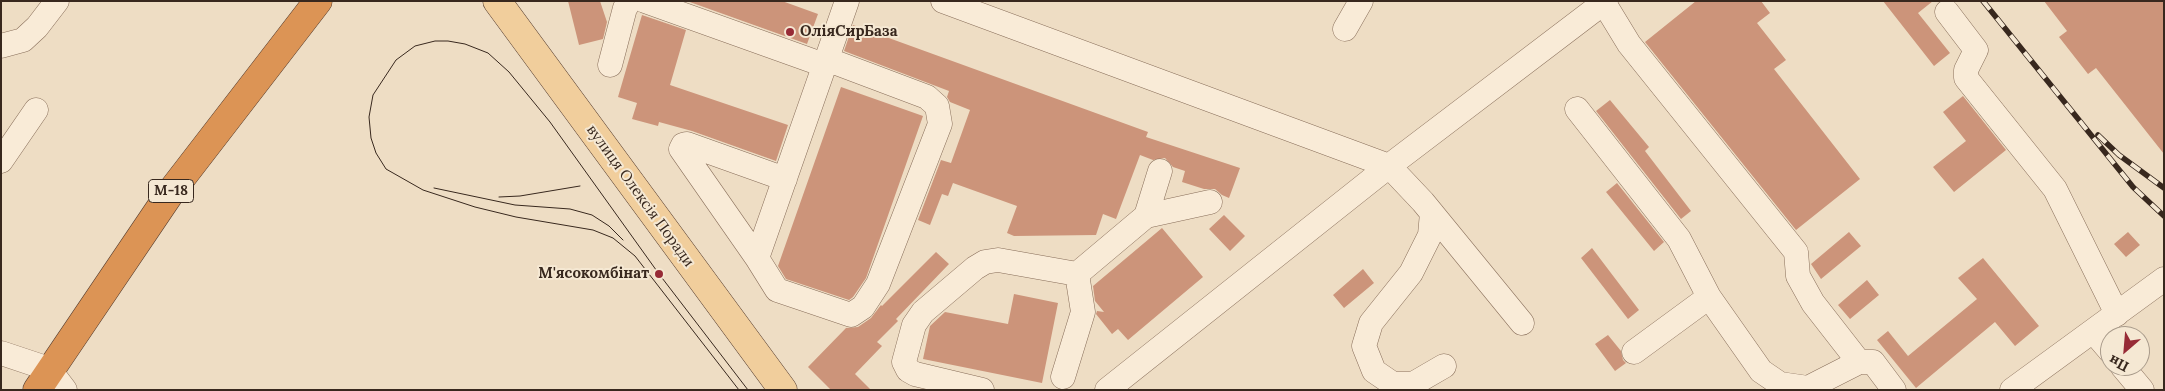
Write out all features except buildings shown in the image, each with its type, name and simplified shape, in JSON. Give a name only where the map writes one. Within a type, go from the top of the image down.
[{"type":"highway","name":"М-18","points":[[51,383],[173,189],[318,1]]},
{"type":"main road","name":"вулиця Олексія Поради","points":[[497,1],[783,390]]},
{"type":"street","points":[[1,46],[23,40],[37,27],[57,1]]},
{"type":"street","points":[[610,65],[625,8],[630,1]]},
{"type":"street","points":[[645,1],[928,97],[937,106],[940,124],[878,284],[863,307],[851,315],[777,290],[681,149],[683,145],[688,144],[784,179]]},
{"type":"street","points":[[757,258],[847,1]]},
{"type":"street","points":[[943,1],[970,6],[1389,166],[1432,213],[1522,323]]},
{"type":"street","points":[[1345,29],[1361,1]]},
{"type":"street","points":[[1107,390],[1389,166],[1605,2],[1629,44],[1796,252],[1798,276],[1813,303],[1859,362]]},
{"type":"street","points":[[1947,12],[1976,50],[1966,70],[1966,78],[2055,189],[2117,314]]},
{"type":"street","points":[[1577,109],[1679,239],[1709,297],[1761,370],[1765,384],[1808,388],[1859,362],[1873,362],[1894,390]]},
{"type":"street","points":[[1,161],[36,110]]},
{"type":"street","points":[[1146,216],[1160,171]]},
{"type":"street","points":[[1077,274],[1146,216],[1210,202]]},
{"type":"street","points":[[1432,213],[1430,235],[1411,273],[1371,323],[1364,346],[1374,371],[1393,384],[1413,384],[1444,366]]},
{"type":"street","points":[[982,390],[915,374],[908,370],[904,362],[914,326],[923,312],[975,268],[985,262],[998,260],[1077,274]]},
{"type":"street","points":[[1062,377],[1083,312],[1077,274]]},
{"type":"street","points":[[2012,390],[2164,279]]},
{"type":"street","points":[[1634,352],[1709,297]]},
{"type":"street","points":[[2093,331],[2100,339]]},
{"type":"street","points":[[1,353],[51,383]]},
{"type":"street","points":[[2130,376],[2142,390]]},
{"type":"tram line","points":[[739,390],[635,256],[613,238],[593,230],[516,217],[475,207],[423,190],[386,169],[376,153],[371,138],[369,117],[373,95],[396,60],[415,46],[435,41],[448,41],[465,44],[488,53],[509,72],[550,122],[659,274],[748,390]]},
{"type":"tram line","points":[[499,197],[520,196],[580,186]]},
{"type":"tram line","points":[[434,188],[515,205],[570,209],[592,215],[609,226],[623,240]]},
{"type":"railway","points":[[1983,1],[2133,187],[2164,216]]},
{"type":"railway","points":[[2098,135],[2119,155],[2164,188]]},
{"type":"place","name":"ОліяСирБаза","points":[[790,32]]},
{"type":"place","name":"М'ясокомбінат","points":[[659,274]]}]
